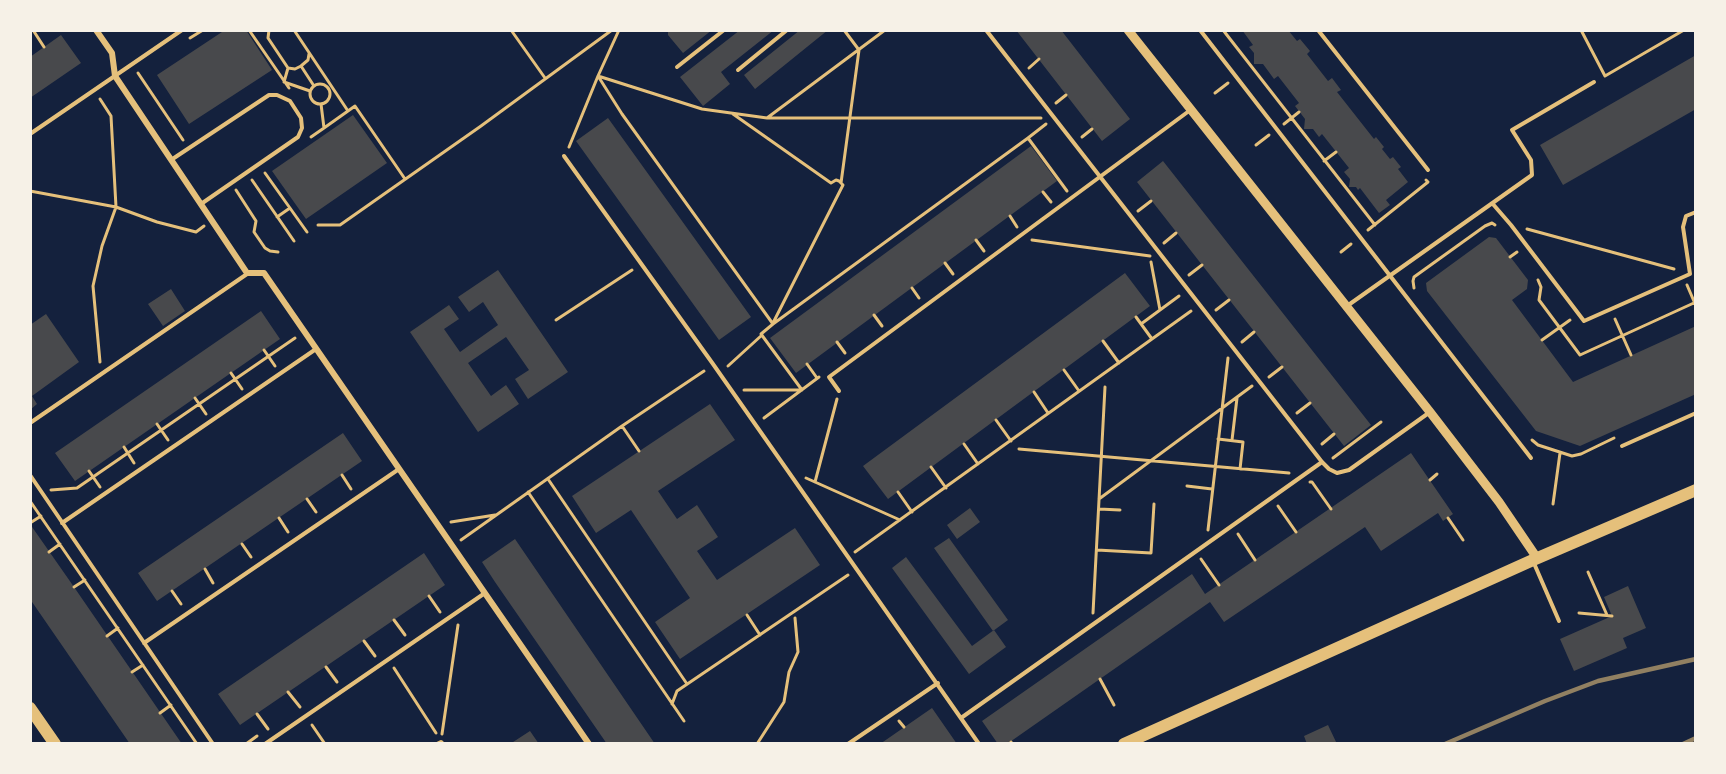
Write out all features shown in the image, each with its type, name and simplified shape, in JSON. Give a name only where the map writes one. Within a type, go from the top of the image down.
[{"type":"main road","points":[[1124,744],[1535,559],[1696,490]]},
{"type":"main road","points":[[30,708],[55,744]]},
{"type":"street","points":[[96,30],[112,53],[115,76],[247,273],[264,273],[590,744]]},
{"type":"street","points":[[1128,30],[1430,412],[1499,502],[1535,559]]},
{"type":"lane","points":[[30,134],[182,30]]},
{"type":"lane","points":[[677,67],[724,30]]},
{"type":"lane","points":[[738,70],[787,30]]},
{"type":"lane","points":[[986,30],[1329,469],[1337,473],[1349,471],[1430,412]]},
{"type":"lane","points":[[1200,30],[1531,458]]},
{"type":"lane","points":[[1318,30],[1428,170]]},
{"type":"lane","points":[[1347,307],[1532,175],[1531,160],[1512,130],[1594,82]]},
{"type":"lane","points":[[171,160],[269,95],[277,95],[290,101],[301,118],[302,128],[298,137],[201,204]]},
{"type":"lane","points":[[839,391],[829,377],[1191,110]]},
{"type":"lane","points":[[564,156],[979,744]]},
{"type":"lane","points":[[1492,203],[1584,321],[1690,274],[1683,227],[1686,216],[1696,212]]},
{"type":"lane","points":[[30,423],[247,273]]},
{"type":"lane","points":[[62,523],[316,349]]},
{"type":"lane","points":[[1622,446],[1696,413]]},
{"type":"lane","points":[[961,717],[1322,462]]},
{"type":"lane","points":[[144,643],[399,469]]},
{"type":"lane","points":[[30,475],[213,744]]},
{"type":"lane","points":[[1535,559],[1559,621]]},
{"type":"lane","points":[[266,744],[485,593]]},
{"type":"lane","points":[[848,744],[938,683]]},
{"type":"path","points":[[33,30],[44,47]]},
{"type":"path","points":[[184,42],[203,30]]},
{"type":"path","points":[[249,30],[290,90]]},
{"type":"path","points":[[269,30],[268,38],[288,68],[295,69],[301,66],[309,58],[308,52]]},
{"type":"path","points":[[294,30],[329,87],[348,111]]},
{"type":"path","points":[[511,30],[545,78]]},
{"type":"path","points":[[318,225],[340,225],[612,30]]},
{"type":"path","points":[[564,156],[620,30]]},
{"type":"path","points":[[773,324],[838,192],[842,189],[859,50],[844,30]]},
{"type":"path","points":[[767,118],[885,30]]},
{"type":"path","points":[[1223,30],[1375,225]]},
{"type":"path","points":[[1581,30],[1605,75],[1684,30]]},
{"type":"path","points":[[1025,70],[1039,60]]},
{"type":"path","points":[[301,66],[314,86]]},
{"type":"path","points":[[284,82],[288,68]]},
{"type":"path","points":[[138,73],[184,142]]},
{"type":"path","points":[[598,76],[702,110],[767,118],[1055,118]]},
{"type":"path","points":[[598,76],[622,114],[773,324]]},
{"type":"path","points":[[284,82],[310,91]]},
{"type":"path","points":[[321,104],[312,101],[310,91],[314,86],[320,84],[329,87]]},
{"type":"path","points":[[321,104],[328,99],[329,87]]},
{"type":"path","points":[[94,90],[111,116],[116,207],[102,246],[93,286],[100,362]]},
{"type":"path","points":[[1053,105],[1066,95]]},
{"type":"path","points":[[321,104],[324,128]]},
{"type":"path","points":[[309,138],[355,106],[405,179]]},
{"type":"path","points":[[1292,118],[1299,112]]},
{"type":"path","points":[[733,114],[831,183],[836,180],[841,183]]},
{"type":"path","points":[[719,374],[773,324],[1055,118]]},
{"type":"path","points":[[313,124],[318,132]]},
{"type":"path","points":[[1079,139],[1092,129]]},
{"type":"path","points":[[1256,145],[1277,129]]},
{"type":"path","points":[[1028,138],[1072,198]]},
{"type":"path","points":[[1324,161],[1336,152]]},
{"type":"path","points":[[294,242],[250,179],[263,171],[307,232]]},
{"type":"path","points":[[1360,237],[1428,182],[1421,174]]},
{"type":"path","points":[[243,184],[235,189],[256,221],[254,232],[265,248],[278,252]]},
{"type":"path","points":[[30,190],[116,207],[157,222],[196,231]]},
{"type":"path","points":[[1043,192],[1053,204]]},
{"type":"path","points":[[1136,213],[1151,201]]},
{"type":"path","points":[[277,217],[290,208]]},
{"type":"path","points":[[1010,216],[1019,229]]},
{"type":"path","points":[[1415,291],[1414,277],[1485,226],[1492,224],[1498,227]]},
{"type":"path","points":[[1511,225],[1690,274]]},
{"type":"path","points":[[1161,245],[1176,233]]},
{"type":"path","points":[[1018,238],[1164,258]]},
{"type":"path","points":[[976,240],[986,254]]},
{"type":"path","points":[[1510,257],[1517,252],[1522,259]]},
{"type":"path","points":[[1150,256],[1160,310]]},
{"type":"path","points":[[945,263],[955,276]]},
{"type":"path","points":[[556,320],[641,264]]},
{"type":"path","points":[[1186,278],[1202,265]]},
{"type":"path","points":[[1533,274],[1541,287],[1539,300],[1580,355],[1696,304],[1683,277]]},
{"type":"path","points":[[912,288],[922,301]]},
{"type":"path","points":[[1141,324],[1188,289]]},
{"type":"path","points":[[1214,312],[1229,300]]},
{"type":"path","points":[[848,557],[1200,305]]},
{"type":"path","points":[[1610,309],[1631,355]]},
{"type":"path","points":[[1542,340],[1579,314]]},
{"type":"path","points":[[874,315],[884,329]]},
{"type":"path","points":[[1136,317],[1152,339]]},
{"type":"path","points":[[41,491],[76,488],[304,332]]},
{"type":"path","points":[[1239,345],[1254,332]]},
{"type":"path","points":[[762,335],[802,390]]},
{"type":"path","points":[[1103,341],[1119,363]]},
{"type":"path","points":[[837,342],[848,356]]},
{"type":"path","points":[[264,350],[280,373]]},
{"type":"path","points":[[1206,543],[1228,356]]},
{"type":"path","points":[[453,546],[713,364]]},
{"type":"path","points":[[807,364],[818,378]]},
{"type":"path","points":[[1266,379],[1282,367]]},
{"type":"path","points":[[1064,369],[1079,391]]},
{"type":"path","points":[[231,373],[247,396]]},
{"type":"path","points":[[1099,499],[1258,380]]},
{"type":"path","points":[[1092,624],[1105,387]]},
{"type":"path","points":[[742,390],[802,390]]},
{"type":"path","points":[[763,419],[802,390]]},
{"type":"path","points":[[813,490],[839,391]]},
{"type":"path","points":[[1034,392],[1048,413]]},
{"type":"path","points":[[1232,440],[1237,397]]},
{"type":"path","points":[[195,398],[211,421]]},
{"type":"path","points":[[1294,415],[1310,403]]},
{"type":"path","points":[[996,420],[1011,441]]},
{"type":"path","points":[[157,424],[173,447]]},
{"type":"path","points":[[622,426],[639,451]]},
{"type":"path","points":[[1318,446],[1334,434]]},
{"type":"path","points":[[1532,440],[1538,445],[1572,456],[1623,435]]},
{"type":"path","points":[[1218,439],[1243,442],[1240,469]]},
{"type":"path","points":[[964,444],[978,465]]},
{"type":"path","points":[[124,447],[139,470]]},
{"type":"path","points":[[1019,449],[1304,474]]},
{"type":"path","points":[[1553,504],[1560,453]]},
{"type":"path","points":[[931,467],[946,488]]},
{"type":"path","points":[[89,471],[104,494]]},
{"type":"path","points":[[1430,480],[1437,474]]},
{"type":"path","points":[[342,476],[357,497]]},
{"type":"path","points":[[804,477],[900,520]]},
{"type":"path","points":[[548,478],[687,684]]},
{"type":"path","points":[[1187,486],[1213,489]]},
{"type":"path","points":[[528,492],[684,721]]},
{"type":"path","points":[[898,492],[912,512]]},
{"type":"path","points":[[307,499],[322,521]]},
{"type":"path","points":[[30,501],[197,744]]},
{"type":"path","points":[[1276,503],[1296,532]]},
{"type":"path","points":[[1096,550],[1151,553],[1154,504]]},
{"type":"path","points":[[30,523],[52,508]]},
{"type":"path","points":[[1099,509],[1120,510]]},
{"type":"path","points":[[438,524],[496,515]]},
{"type":"path","points":[[279,518],[293,541]]},
{"type":"path","points":[[1448,518],[1463,540]]},
{"type":"path","points":[[1236,531],[1255,560]]},
{"type":"path","points":[[49,552],[72,537]]},
{"type":"path","points":[[242,544],[257,566]]},
{"type":"path","points":[[1199,556],[1219,585]]},
{"type":"path","points":[[205,569],[219,591]]},
{"type":"path","points":[[672,704],[675,693],[687,684],[857,569]]},
{"type":"path","points":[[74,587],[96,572]]},
{"type":"path","points":[[1588,572],[1607,615]]},
{"type":"path","points":[[172,591],[187,613]]},
{"type":"path","points":[[429,596],[445,620]]},
{"type":"path","points":[[440,743],[461,609]]},
{"type":"path","points":[[1579,613],[1612,616]]},
{"type":"path","points":[[747,615],[760,635]]},
{"type":"path","points":[[758,744],[784,702],[789,672],[798,652],[795,618]]},
{"type":"path","points":[[394,620],[411,643]]},
{"type":"path","points":[[107,636],[129,621]]},
{"type":"path","points":[[364,641],[381,665]]},
{"type":"path","points":[[132,672],[154,657]]},
{"type":"path","points":[[388,659],[440,743]]},
{"type":"path","points":[[326,666],[343,691]]},
{"type":"path","points":[[1100,679],[1114,705]]},
{"type":"path","points":[[288,692],[325,744]]},
{"type":"path","points":[[160,712],[182,698]]},
{"type":"path","points":[[256,714],[274,738]]},
{"type":"building","points":[[225,30],[246,30],[272,70],[189,124],[157,75]]},
{"type":"building","points":[[668,30],[712,30],[683,53],[668,35]]},
{"type":"building","points":[[740,30],[774,30],[721,72],[730,84],[703,106],[680,77]]},
{"type":"building","points":[[800,30],[828,30],[755,89],[744,75]]},
{"type":"building","points":[[1016,30],[1061,30],[1130,119],[1102,141]]},
{"type":"building","points":[[1242,30],[1288,30],[1297,41],[1300,39],[1310,51],[1307,54],[1328,81],[1332,78],[1341,90],[1337,92],[1374,139],[1376,137],[1384,147],[1382,149],[1390,159],[1393,157],[1401,167],[1398,169],[1408,182],[1386,200],[1390,205],[1379,213],[1360,188],[1358,190],[1356,187],[1349,187],[1350,179],[1344,172],[1349,168],[1322,134],[1319,137],[1313,129],[1304,129],[1305,119],[1295,106],[1299,103],[1278,76],[1274,79],[1263,64],[1254,64],[1254,53],[1249,47],[1253,45]]},
{"type":"building","points":[[61,35],[81,63],[30,98],[30,57]]},
{"type":"building","points":[[1696,55],[1696,109],[1563,185],[1540,145]]},
{"type":"building","points":[[353,115],[387,163],[306,219],[272,171]]},
{"type":"building","points":[[608,118],[751,317],[719,340],[576,141]]},
{"type":"building","points":[[1031,146],[1057,181],[796,373],[770,338]]},
{"type":"building","points":[[1163,161],[1371,425],[1344,446],[1137,182]]},
{"type":"building","points":[[1489,237],[1496,238],[1528,280],[1527,289],[1512,300],[1573,382],[1696,326],[1696,394],[1580,446],[1536,431],[1427,291],[1426,283]]},
{"type":"building","points":[[498,270],[568,372],[528,399],[515,379],[529,370],[506,337],[468,363],[491,396],[506,385],[519,404],[478,432],[410,332],[449,305],[459,319],[444,329],[460,352],[498,325],[483,302],[469,312],[458,297]]},
{"type":"building","points":[[1125,273],[1150,306],[888,499],[863,466]]},
{"type":"building","points":[[171,289],[185,311],[163,326],[148,304]]},
{"type":"building","points":[[261,311],[280,339],[75,481],[55,453]]},
{"type":"building","points":[[46,314],[79,362],[32,396],[37,404],[30,410],[30,325]]},
{"type":"building","points":[[710,404],[735,440],[658,491],[677,519],[697,505],[718,537],[697,551],[717,580],[795,528],[820,565],[680,659],[655,622],[690,598],[631,510],[596,533],[572,496]]},
{"type":"building","points":[[343,433],[362,461],[157,601],[138,573]]},
{"type":"building","points":[[1411,453],[1453,514],[1443,521],[1438,513],[1381,551],[1365,527],[1224,622],[1210,602],[1007,744],[998,744],[982,721],[1192,574],[1205,594]]},
{"type":"building","points":[[970,508],[980,522],[957,539],[947,525]]},
{"type":"building","points":[[30,524],[182,744],[130,744],[30,599]]},
{"type":"building","points":[[949,538],[1008,620],[993,631],[934,548]]},
{"type":"building","points":[[515,539],[655,744],[607,744],[495,582],[482,562]]},
{"type":"building","points":[[424,553],[445,585],[240,725],[218,694]]},
{"type":"building","points":[[906,557],[972,646],[994,630],[1006,647],[969,674],[892,568]]},
{"type":"building","points":[[1628,586],[1646,628],[1623,638],[1627,648],[1574,671],[1560,639],[1612,616],[1604,597]]},
{"type":"building","points":[[932,708],[957,744],[880,744]]},
{"type":"building","points":[[1328,725],[1337,744],[1307,744],[1304,736]]},
{"type":"building","points":[[530,731],[539,744],[510,744]]},
{"type":"railway","points":[[1445,744],[1598,681],[1696,659]]},
{"type":"railway","points":[[1683,744],[1696,738]]}]
